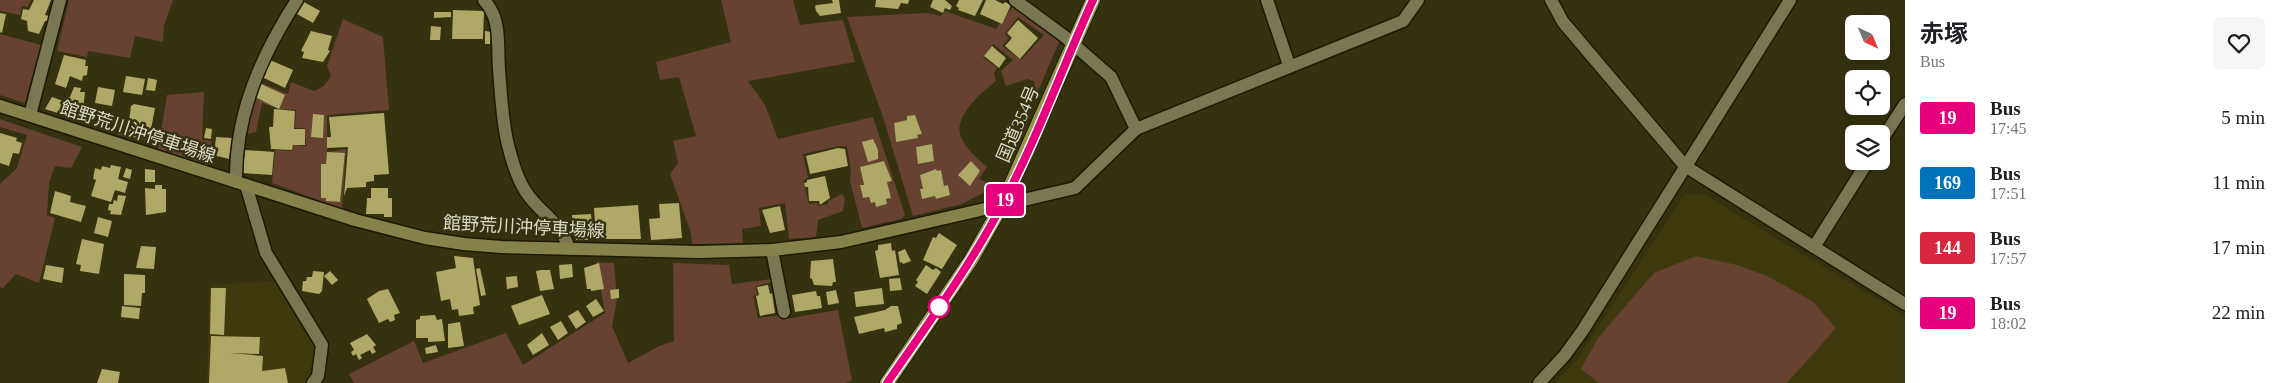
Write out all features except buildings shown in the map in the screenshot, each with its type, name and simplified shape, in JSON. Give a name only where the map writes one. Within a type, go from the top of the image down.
[{"type":"highway","name":"国道354号","points":[[887,383],[971,260],[1002,205],[1093,0]]},
{"type":"main road","name":"館野荒川沖停車場線","points":[[0,106],[355,220],[425,238],[464,244],[569,249],[772,250],[841,242],[1002,205]]},
{"type":"street","points":[[30,115],[60,0]]},
{"type":"street","points":[[297,0],[265,55],[248,95],[240,132],[241,184],[266,253],[322,345],[318,381]]},
{"type":"street","points":[[484,0],[497,24],[503,118],[508,145],[517,174],[526,193],[553,220],[565,236],[569,249]]},
{"type":"street","points":[[1015,0],[1073,44],[1111,77],[1136,129]]},
{"type":"street","points":[[1267,0],[1289,66]]},
{"type":"street","points":[[1002,205],[1075,188],[1136,129],[1403,21],[1418,0]]},
{"type":"street","points":[[1551,0],[1563,22],[1685,166],[1905,304]]},
{"type":"street","points":[[1539,383],[1565,355],[1583,330],[1790,0]]},
{"type":"street","points":[[1890,127],[1905,104]]},
{"type":"street","points":[[1814,247],[1862,170]]},
{"type":"street","points":[[772,250],[784,312]]},
{"type":"shaded area","points":[[0,0],[31,0],[28,7],[22,6],[20,15],[0,11]]},
{"type":"shaded area","points":[[69,0],[173,0],[164,25],[163,42],[135,36],[130,58],[88,51],[87,57],[57,51]]},
{"type":"shaded area","points":[[721,0],[793,0],[800,25],[842,20],[855,62],[748,81],[765,105],[778,139],[873,117],[905,215],[901,219],[862,228],[850,181],[851,171],[847,146],[839,146],[803,154],[808,177],[803,181],[809,204],[817,203],[819,206],[828,204],[828,201],[842,194],[845,198],[843,211],[818,220],[816,237],[789,239],[785,203],[759,208],[761,226],[742,229],[743,243],[692,244],[691,233],[670,174],[678,163],[673,141],[696,136],[679,77],[660,80],[656,62],[731,42]],"holes":[[[884,161],[892,181],[887,182],[891,198],[886,199],[887,204],[876,207],[875,202],[871,203],[869,197],[863,198],[860,186],[864,185],[860,167]]]},
{"type":"shaded area","points":[[1014,5],[1060,40],[1007,163],[1001,160],[1035,82],[1027,79],[1006,86],[1001,71],[1013,60],[993,44],[983,57],[997,68],[994,73],[996,81],[970,105],[961,121],[959,129],[966,145],[987,167],[979,179],[993,185],[990,189],[962,204],[913,216],[883,117],[847,17],[927,13],[941,16],[945,11],[996,29]],"holes":[[[1018,17],[1044,35],[1021,60],[1002,46],[1009,38],[1005,34]],[[915,115],[922,134],[917,135],[917,138],[896,142],[894,123],[907,120],[907,116]],[[932,145],[934,161],[919,164],[916,147]],[[936,169],[937,171],[941,170],[944,186],[948,185],[950,194],[937,199],[935,196],[922,199],[920,190],[923,189],[920,175]]]},
{"type":"shaded area","points":[[343,19],[383,37],[389,110],[327,115],[327,152],[346,149],[342,209],[272,183],[275,150],[292,151],[294,145],[306,146],[305,128],[295,128],[296,110],[279,109],[262,103],[256,132],[245,134],[259,82],[288,94],[291,82],[314,91],[324,86],[331,76],[327,66]],"holes":[[[327,153],[345,154],[340,202],[326,201],[326,198],[321,198],[321,164],[326,164]]]},
{"type":"shaded area","points":[[0,34],[41,45],[25,103],[0,95]]},
{"type":"shaded area","points":[[204,92],[202,140],[212,141],[207,166],[158,150],[167,95]]},
{"type":"shaded area","points":[[0,119],[82,147],[71,168],[55,166],[49,183],[47,215],[55,218],[39,283],[16,274],[3,288],[0,287],[0,184],[17,168],[27,135],[0,127]]},
{"type":"shaded area","points":[[1685,194],[1705,195],[1905,316],[1905,383],[1555,383],[1578,358]]},
{"type":"shaded area","points":[[1696,256],[1737,265],[1767,276],[1812,301],[1836,328],[1787,383],[1599,383],[1581,369],[1598,338],[1654,273]]},
{"type":"shaded area","points":[[596,262],[614,263],[617,300],[612,326],[628,363],[659,346],[674,341],[673,263],[729,265],[732,284],[771,279],[772,282],[756,286],[757,295],[753,296],[758,318],[784,315],[785,319],[838,310],[852,380],[846,383],[354,383],[349,374],[414,341],[423,363],[506,333],[523,365],[605,313]]},
{"type":"shaded area","points":[[273,281],[314,341],[314,368],[306,383],[207,383],[210,285]]},
{"type":"bus line","name":"19","points":[[887,383],[978,250],[1012,186],[1093,0]]}]
